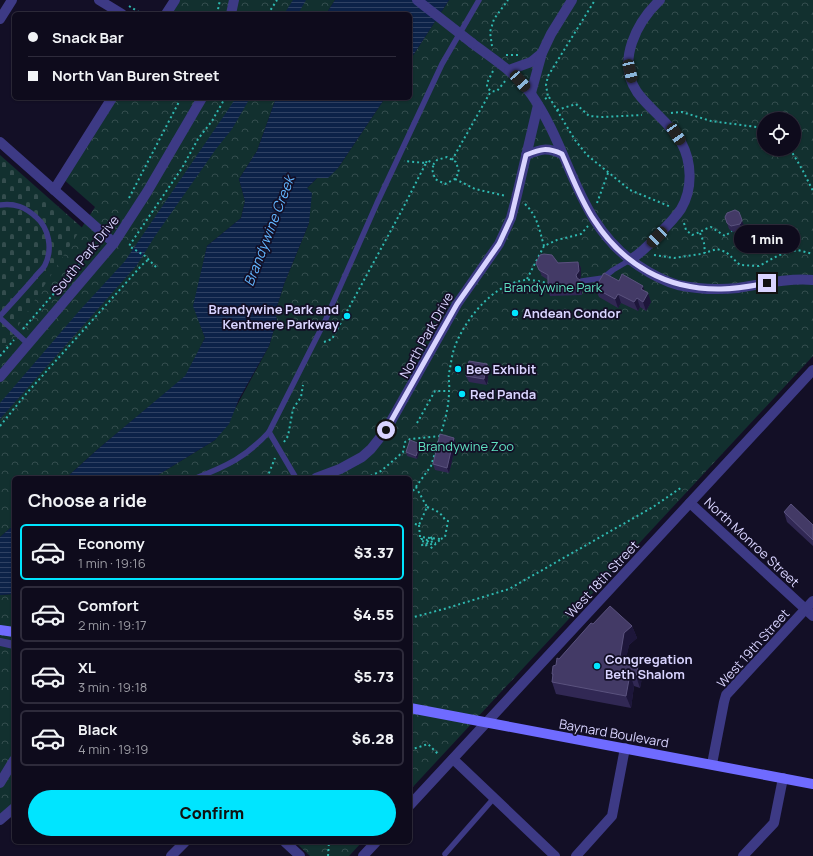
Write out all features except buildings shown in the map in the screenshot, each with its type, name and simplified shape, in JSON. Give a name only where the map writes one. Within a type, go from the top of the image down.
[{"type":"main road","points":[[0,630],[12,632]]},
{"type":"main road","name":"Baynard Boulevard","points":[[412,708],[813,784]]},
{"type":"street","points":[[0,18],[12,0]]},
{"type":"street","points":[[99,0],[119,12]]},
{"type":"street","points":[[167,12],[175,0]]},
{"type":"street","points":[[231,12],[234,0]]},
{"type":"street","points":[[417,0],[472,43],[531,93],[548,122],[577,188],[594,220],[607,237],[630,260],[664,280],[692,287],[729,288],[791,280],[813,280]]},
{"type":"street","points":[[531,93],[542,53],[551,34],[572,0]]},
{"type":"street","points":[[630,260],[645,248],[678,212],[686,199],[689,188],[689,166],[681,143],[669,126],[637,91],[632,81],[628,59],[637,30],[644,17],[660,0]]},
{"type":"street","points":[[508,75],[542,53]]},
{"type":"street","points":[[54,190],[111,100]]},
{"type":"street","name":"South Park Drive","points":[[0,377],[114,243],[147,192],[201,100]]},
{"type":"street","name":"North Park Drive","points":[[321,476],[340,469],[362,457],[386,430],[457,304],[499,244],[511,218],[538,104]]},
{"type":"street","points":[[0,142],[114,243]]},
{"type":"street","points":[[526,155],[537,150],[545,149],[552,149],[562,154]]},
{"type":"street","name":"West 18th Street","points":[[412,803],[813,370]]},
{"type":"street","name":"North Monroe Street","points":[[690,503],[809,613]]},
{"type":"street","name":"West 19th Street","points":[[712,764],[726,695],[809,613],[813,601]]},
{"type":"street","points":[[0,642],[12,645]]},
{"type":"street","points":[[576,856],[612,816],[625,748]]},
{"type":"street","points":[[453,759],[555,856]]},
{"type":"street","points":[[0,783],[12,763]]},
{"type":"street","points":[[743,856],[774,823],[783,778]]},
{"type":"street","points":[[0,820],[12,810]]},
{"type":"street","points":[[171,856],[183,844]]},
{"type":"street","points":[[287,844],[300,856]]},
{"type":"street","points":[[363,856],[374,844]]},
{"type":"lane","points":[[201,476],[233,463],[257,445],[269,432],[325,321],[397,159],[442,64],[479,0]]},
{"type":"lane","points":[[0,205],[11,203],[25,209],[37,218],[47,230],[49,248],[45,265],[0,317],[28,344]]},
{"type":"lane","points":[[582,281],[603,278],[630,260]]},
{"type":"lane","points":[[269,432],[295,476]]},
{"type":"lane","points":[[445,854],[494,798]]},
{"type":"path","points":[[217,12],[220,0]]},
{"type":"path","points":[[269,12],[277,0]]},
{"type":"path","points":[[487,45],[492,49],[490,32],[494,19],[508,0]]},
{"type":"path","points":[[595,0],[548,76],[546,85],[548,97],[575,140],[587,155],[630,190],[671,206],[682,215],[686,230],[692,235],[700,233],[706,228],[711,227],[725,236],[732,231]]},
{"type":"path","points":[[504,54],[525,53]]},
{"type":"path","points":[[494,70],[487,83],[487,88],[494,92],[497,91],[508,75]]},
{"type":"path","points":[[452,160],[491,90]]},
{"type":"path","points":[[538,104],[548,97]]},
{"type":"path","points":[[127,203],[180,100]]},
{"type":"path","points":[[156,267],[145,256],[128,246],[182,168],[198,139],[212,121],[224,100]]},
{"type":"path","points":[[557,110],[576,104],[589,116],[601,117],[682,112],[711,121],[757,127]]},
{"type":"path","points":[[794,156],[813,191]]},
{"type":"path","points":[[447,157],[456,162],[459,172],[455,179],[445,184],[435,179],[432,169],[434,164],[437,160],[447,157]]},
{"type":"path","points":[[397,159],[426,163],[427,160],[434,164]]},
{"type":"path","points":[[322,343],[332,339],[426,163]]},
{"type":"path","points":[[700,233],[704,243],[705,253]]},
{"type":"path","points":[[0,356],[96,245]]},
{"type":"path","points":[[527,280],[544,246]]},
{"type":"path","points":[[645,248],[656,256],[674,258],[705,253],[717,249],[726,252],[740,266],[759,266],[779,255],[798,250],[813,254]]},
{"type":"path","points":[[0,426],[26,394],[149,259]]},
{"type":"path","points":[[412,492],[431,466],[446,416],[449,391],[448,374],[455,346],[465,327],[482,302],[509,284],[527,280],[549,283],[556,282]]},
{"type":"path","points":[[268,476],[279,448],[288,436],[293,410],[301,397],[303,382]]},
{"type":"path","points":[[417,423],[435,391],[449,391]]},
{"type":"path","points":[[370,476],[381,471],[403,452],[405,442],[410,439],[440,436]]},
{"type":"path","points":[[416,487],[427,507],[439,512],[443,515],[445,520],[448,521],[445,537],[430,549]]},
{"type":"path","points":[[412,617],[509,589],[653,507],[682,487]]},
{"type":"path","points":[[427,507],[419,525],[420,537],[441,539]]},
{"type":"path","points":[[412,523],[419,525]]},
{"type":"path","points":[[432,537],[427,540],[421,539],[421,541],[427,542],[432,539],[434,541],[422,544],[424,546],[436,543]]},
{"type":"path","points":[[412,749],[428,744],[438,754]]},
{"type":"path","points":[[328,856],[329,844]]},
{"type":"green space","points":[[175,0],[335,0],[327,12],[167,12]]},
{"type":"green space","name":"Brandywine Park","points":[[449,0],[813,0],[813,356],[412,788],[412,476],[156,476],[215,440],[235,409],[269,346],[277,319],[275,313],[284,284],[309,223],[307,188],[317,178],[338,168],[384,100],[412,100],[412,57]]},
{"type":"green space","points":[[111,100],[275,100],[257,151],[239,179],[245,201],[241,218],[207,246],[194,306],[205,338],[186,376],[98,449],[68,476],[12,476],[12,527],[0,537],[0,354],[95,207],[62,178]]},
{"type":"green space","points":[[0,155],[96,240],[0,353]]},
{"type":"green space","points":[[12,594],[12,805],[0,815],[0,595]]},
{"type":"green space","points":[[297,844],[360,844],[349,856],[310,856]]},
{"type":"water","points":[[293,0],[306,0],[299,12],[285,12]]},
{"type":"water","points":[[335,0],[449,0],[412,57],[412,12],[327,12]]},
{"type":"water","points":[[235,100],[249,100],[232,129],[216,149],[155,236],[137,265],[0,419],[0,403],[80,310],[125,261]]},
{"type":"water","name":"Brandywine Creek","points":[[275,100],[384,100],[338,168],[328,178],[317,178],[307,188],[312,193],[309,223],[284,284],[275,313],[277,319],[269,346],[239,399],[229,424],[215,440],[156,476],[68,476],[185,376],[205,338],[193,306],[207,246],[241,218],[245,201],[239,179],[257,151]]},
{"type":"water","points":[[12,527],[12,594],[0,595],[0,537]]},
{"type":"place","name":"Andean Condor","points":[[515,313]]},
{"type":"place","name":"Brandywine Park and Kentmere Parkway","points":[[347,316]]},
{"type":"place","name":"Bee Exhibit","points":[[458,369]]},
{"type":"place","name":"Red Panda","points":[[462,394]]},
{"type":"place","name":"Congregation Beth Shalom","points":[[597,666]]},
{"type":"route","points":[[386,430],[457,304],[499,244],[511,218],[526,155],[537,150],[552,149],[562,154],[581,197],[600,229],[619,251],[650,273],[664,280],[677,284],[708,289],[736,288],[767,283]]},
{"type":"park label","name":"Brandywine Zoo","points":[[466,446]]}]
